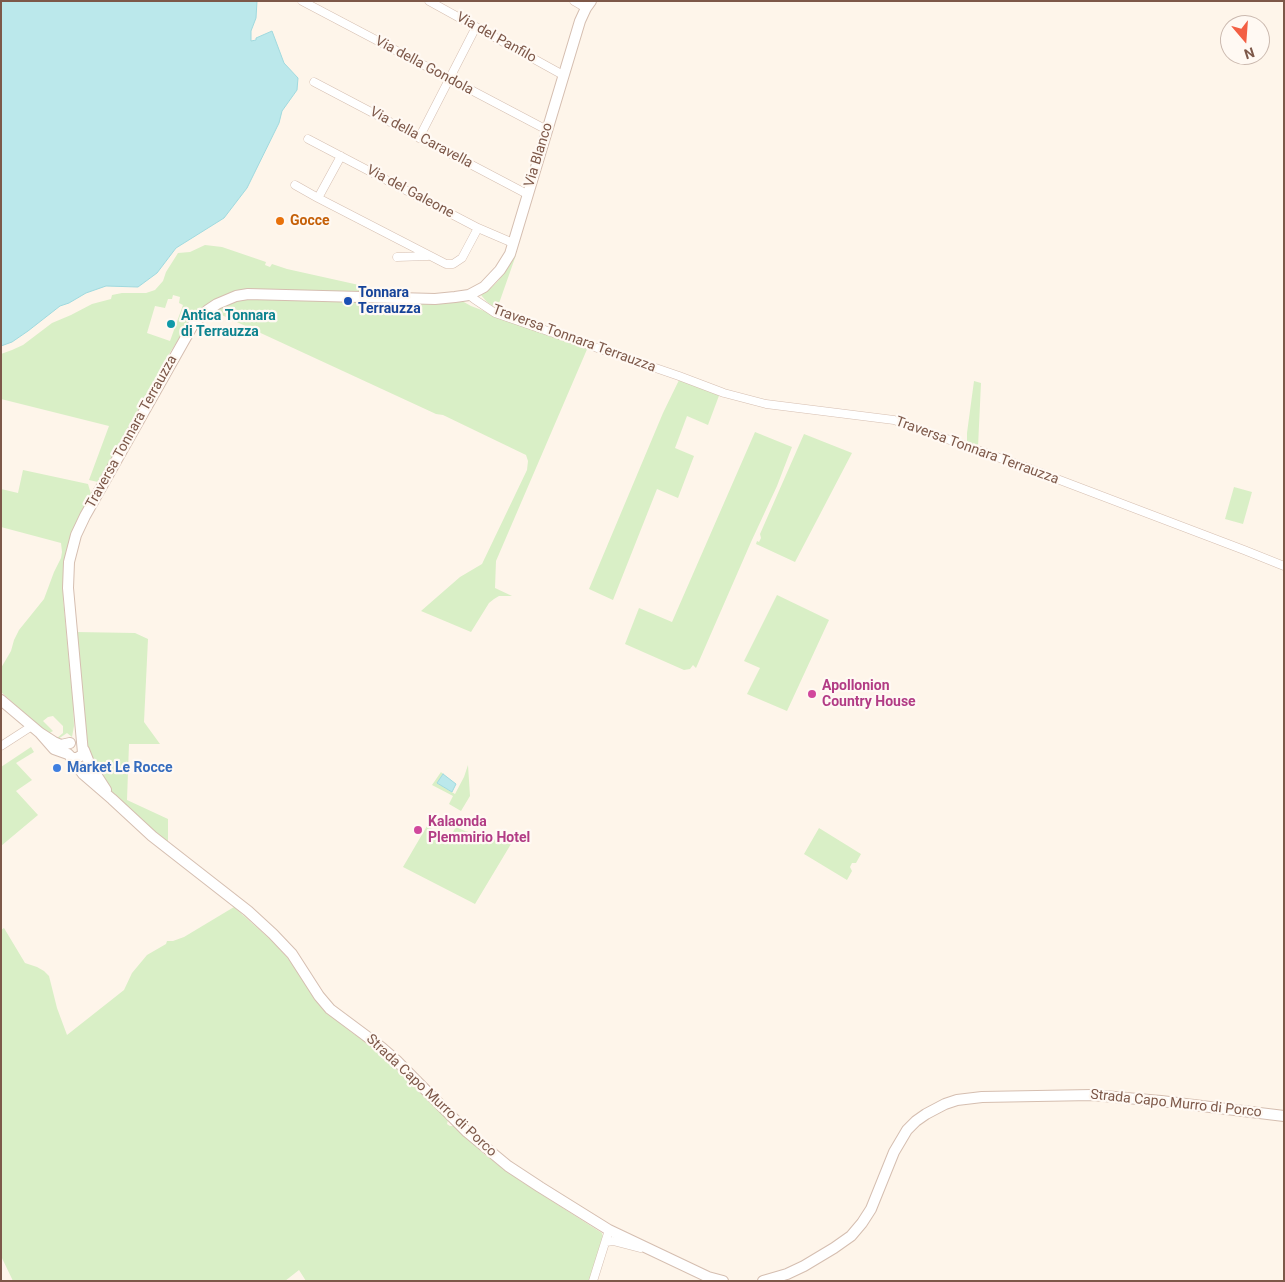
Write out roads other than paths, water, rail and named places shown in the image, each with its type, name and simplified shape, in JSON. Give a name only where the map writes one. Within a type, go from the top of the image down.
[{"type":"street","name":"Via della Gondola","points":[[302,1],[547,130]]},
{"type":"street","name":"Via del Panfilo","points":[[429,1],[563,75]]},
{"type":"street","points":[[574,1],[589,4]]},
{"type":"street","name":"Via Blanco","points":[[469,294],[484,287],[500,270],[510,254],[580,21],[589,4]]},
{"type":"street","points":[[419,138],[476,27]]},
{"type":"street","name":"Via della Caravella","points":[[314,82],[527,194]]},
{"type":"street","name":"Via del Galeone","points":[[308,139],[478,228],[513,243]]},
{"type":"street","points":[[318,198],[341,156]]},
{"type":"street","points":[[295,185],[446,264],[458,262],[465,254],[478,228]]},
{"type":"street","points":[[397,257],[430,256]]},
{"type":"street","name":"Traversa Tonnara Terrauzza","points":[[77,745],[81,718],[68,588],[69,562],[76,535],[89,508],[194,323],[217,304],[236,296],[248,294],[426,299],[455,298],[469,294],[495,313],[724,393],[766,404],[894,420],[1054,478],[1284,566]]},
{"type":"street","points":[[1,700],[40,733],[54,749],[78,758],[82,755],[77,745]]},
{"type":"street","points":[[1,746],[32,726]]},
{"type":"street","points":[[40,733],[57,744],[77,745]]},
{"type":"street","points":[[77,745],[67,747],[69,755],[83,774],[112,799]]},
{"type":"street","points":[[77,745],[112,799]]},
{"type":"street","name":"Strada Capo Murro di Porco","points":[[112,799],[152,836],[248,911],[273,934],[292,954],[319,996],[330,1009],[396,1060],[467,1132],[508,1166],[609,1230],[708,1277],[723,1281]]},
{"type":"street","name":"Strada Capo Murro di Porco","points":[[763,1281],[788,1274],[804,1266],[851,1236],[872,1209],[894,1152],[907,1130],[926,1114],[951,1102],[982,1097],[1092,1095],[1161,1101],[1284,1116]]},
{"type":"street","points":[[593,1281],[609,1230]]},
{"type":"street","points":[[606,1242],[613,1241],[655,1253]]},
{"type":"water","points":[[1,1],[257,1],[256,18],[251,31],[251,41],[272,31],[284,63],[298,78],[297,90],[282,111],[279,123],[247,188],[224,218],[176,248],[157,273],[138,287],[106,286],[86,293],[60,306],[12,342],[1,346]]},
{"type":"water","points":[[443,774],[456,784],[452,792],[437,783]]},
{"type":"place","name":"Gocce","points":[[280,221]]},
{"type":"place","name":"Tonnara Terrauzza","points":[[348,301]]},
{"type":"place","name":"Antica Tonnara di Terrauzza","points":[[171,324]]},
{"type":"place","name":"Apollonion Country House","points":[[812,694]]},
{"type":"place","name":"Market Le Rocce","points":[[57,768]]},
{"type":"place","name":"Kalaonda Plemmirio Hotel","points":[[418,830]]}]
